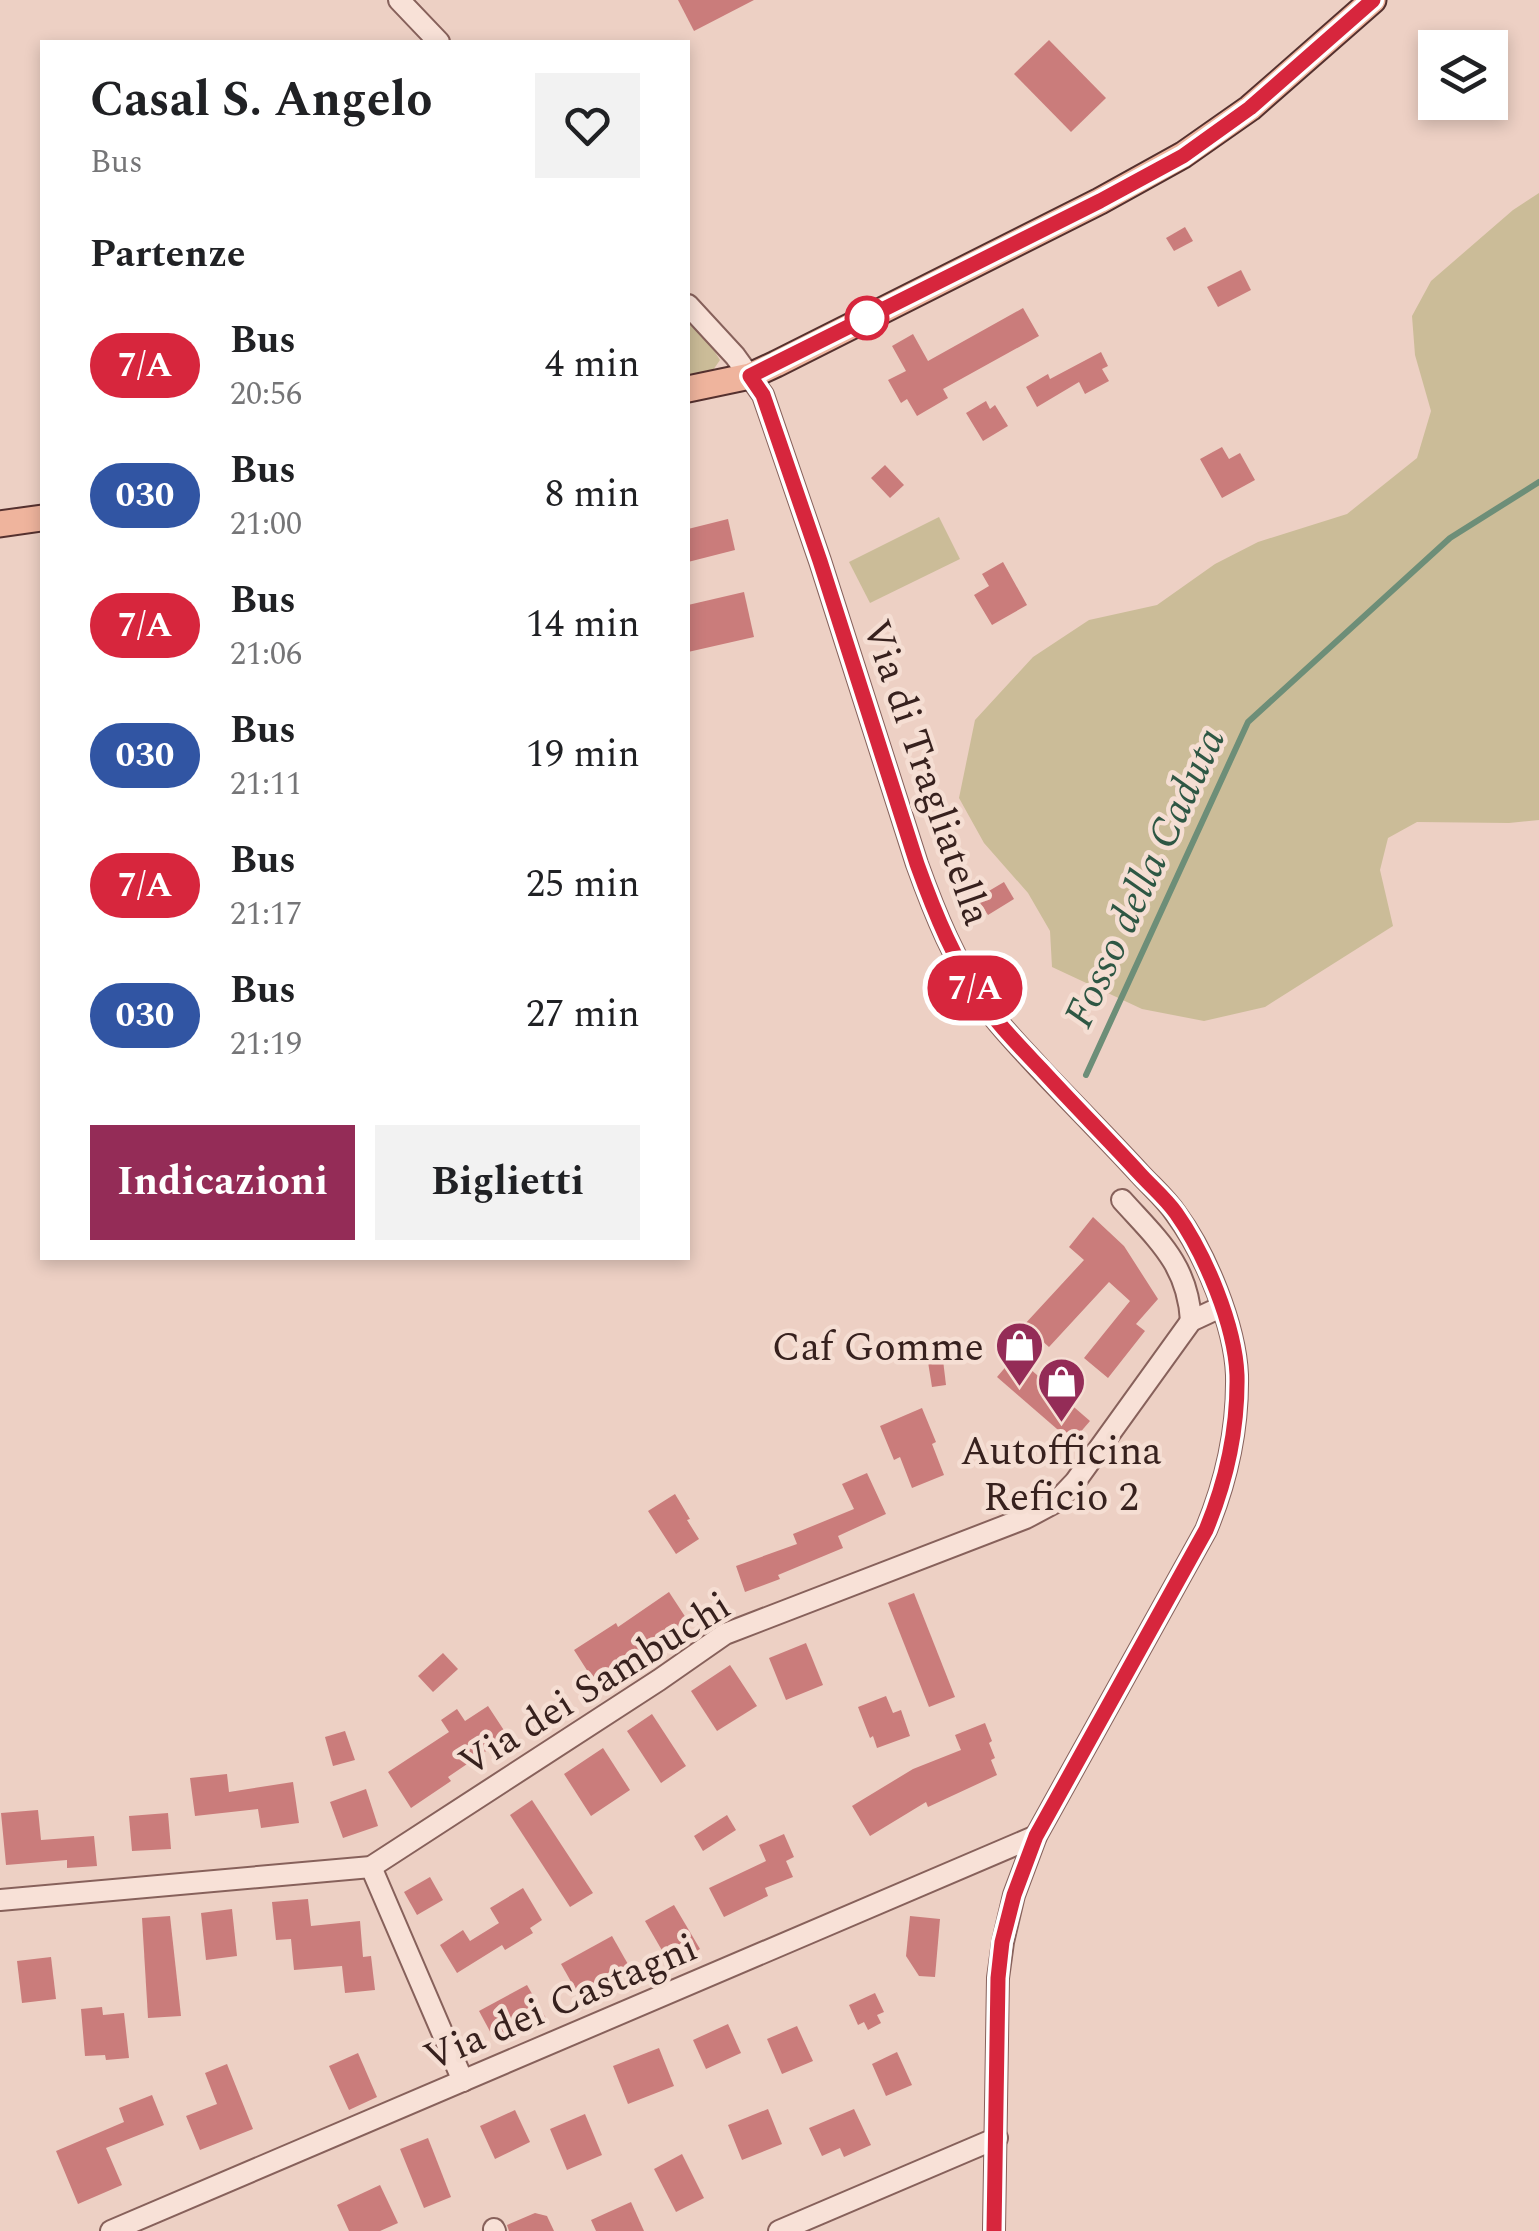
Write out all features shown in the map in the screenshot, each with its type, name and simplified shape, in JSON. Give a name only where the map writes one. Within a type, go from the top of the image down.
[{"type":"main road","points":[[690,390],[750,376],[1183,156],[1250,108],[1373,0]]},
{"type":"main road","points":[[0,524],[40,518]]},
{"type":"street","points":[[399,0],[438,40]]},
{"type":"street","name":"Via di Tragliatella","points":[[690,307],[735,356],[763,395],[934,912],[957,960],[987,1008],[1022,1049],[1175,1212],[1206,1261],[1237,1371],[1236,1404],[1220,1495],[1206,1530],[1036,1836],[1014,1895],[998,1978],[994,2231]]},
{"type":"street","points":[[1122,1200],[1163,1245],[1179,1270],[1188,1290],[1192,1321]]},
{"type":"street","name":"Via dei Sambuchi","points":[[0,1900],[370,1867],[725,1634],[1026,1518],[1056,1502],[1075,1482],[1192,1321],[1222,1307]]},
{"type":"street","name":"Via dei Castagni","points":[[111,2231],[1036,1836]]},
{"type":"street","points":[[370,1867],[462,2081]]},
{"type":"street","points":[[779,2231],[997,2138]]},
{"type":"shaded area","points":[[1539,193],[1539,820],[1417,822],[1388,838],[1380,870],[1393,926],[1265,1007],[1204,1021],[1142,1009],[1052,967],[1050,931],[1028,893],[984,843],[959,798],[975,720],[1033,657],[1089,620],[1157,605],[1215,564],[1258,542],[1347,514],[1417,458],[1431,411],[1415,355],[1412,316],[1431,281],[1513,210]]},
{"type":"shaded area","points":[[690,322],[720,360],[711,373],[690,378]]},
{"type":"shaded area","points":[[939,517],[960,559],[870,603],[849,562]]},
{"type":"building","points":[[678,0],[754,0],[694,31]]},
{"type":"building","points":[[1049,40],[1106,98],[1071,132],[1014,74]]},
{"type":"building","points":[[1185,227],[1193,241],[1174,251],[1166,238]]},
{"type":"building","points":[[1241,270],[1251,290],[1218,307],[1207,287]]},
{"type":"building","points":[[1023,308],[1039,336],[943,389],[948,398],[917,416],[907,399],[901,403],[888,380],[906,371],[892,346],[913,334],[928,361]]},
{"type":"building","points":[[1101,352],[1108,366],[1102,369],[1109,381],[1085,394],[1079,382],[1037,407],[1026,387]]},
{"type":"building","points":[[986,401],[990,409],[995,405],[1008,426],[983,441],[966,413]]},
{"type":"building","points":[[1222,447],[1229,459],[1240,453],[1255,480],[1222,498],[1200,459]]},
{"type":"building","points":[[885,465],[904,485],[890,498],[871,478]]},
{"type":"building","points":[[728,519],[735,550],[690,561],[690,528]]},
{"type":"building","points":[[1003,562],[1027,605],[992,625],[974,595],[989,586],[982,574]]},
{"type":"building","points":[[744,592],[754,637],[690,652],[690,605]]},
{"type":"building","points":[[1004,882],[1014,899],[988,915],[977,898]]},
{"type":"building","points":[[1093,1217],[1124,1246],[1158,1299],[1136,1324],[1145,1331],[1108,1378],[1084,1358],[1130,1301],[1109,1282],[1049,1347],[1024,1325],[1084,1260],[1069,1247]]},
{"type":"building","points":[[1015,1356],[1090,1421],[1072,1442],[997,1377]]},
{"type":"building","points":[[943,1360],[946,1385],[932,1387],[928,1362]]},
{"type":"building","points":[[922,1408],[944,1475],[912,1488],[900,1457],[894,1460],[880,1426]]},
{"type":"building","points":[[867,1473],[886,1514],[838,1536],[843,1548],[745,1592],[736,1566],[797,1544],[793,1534],[854,1509],[842,1484]]},
{"type":"building","points":[[675,1494],[699,1539],[676,1554],[648,1511]]},
{"type":"building","points":[[669,1592],[690,1624],[599,1689],[574,1650],[616,1623],[618,1627]]},
{"type":"building","points":[[914,1593],[955,1697],[929,1707],[888,1603]]},
{"type":"building","points":[[806,1643],[823,1685],[786,1700],[769,1658]]},
{"type":"building","points":[[443,1653],[458,1669],[433,1692],[418,1676]]},
{"type":"building","points":[[730,1665],[757,1706],[717,1731],[691,1691]]},
{"type":"building","points":[[886,1696],[893,1713],[901,1710],[910,1736],[877,1748],[858,1707]]},
{"type":"building","points":[[488,1706],[513,1744],[497,1755],[492,1747],[411,1808],[388,1772],[449,1732],[441,1720],[457,1709],[465,1721]]},
{"type":"building","points":[[652,1714],[686,1766],[661,1783],[627,1731]]},
{"type":"building","points":[[985,1723],[997,1775],[928,1807],[926,1802],[870,1836],[852,1806],[913,1769],[961,1750],[955,1735]]},
{"type":"building","points":[[345,1731],[355,1760],[333,1766],[325,1737]]},
{"type":"building","points":[[603,1748],[630,1790],[591,1816],[564,1774]]},
{"type":"building","points":[[227,1774],[229,1792],[293,1782],[299,1823],[261,1828],[258,1809],[195,1816],[190,1778]]},
{"type":"building","points":[[366,1789],[378,1826],[343,1838],[330,1802]]},
{"type":"building","points":[[532,1800],[593,1893],[570,1907],[510,1815]]},
{"type":"building","points":[[38,1810],[41,1840],[94,1836],[97,1866],[67,1868],[67,1860],[6,1865],[1,1813]]},
{"type":"building","points":[[168,1813],[171,1849],[132,1851],[129,1816]]},
{"type":"building","points":[[727,1815],[736,1830],[703,1851],[694,1836]]},
{"type":"building","points":[[784,1834],[794,1857],[786,1861],[793,1877],[765,1888],[768,1896],[724,1917],[709,1888],[766,1861],[759,1845]]},
{"type":"building","points":[[430,1877],[443,1900],[417,1915],[404,1892]]},
{"type":"building","points":[[523,1888],[542,1920],[530,1928],[533,1933],[505,1950],[502,1945],[457,1973],[440,1945],[463,1930],[470,1941],[499,1923],[490,1908]]},
{"type":"building","points":[[308,1899],[311,1926],[360,1921],[363,1957],[371,1956],[375,1990],[345,1993],[342,1966],[294,1970],[291,1939],[276,1940],[272,1902]]},
{"type":"building","points":[[674,1905],[700,1949],[671,1966],[645,1921]]},
{"type":"building","points":[[232,1909],[237,1956],[206,1960],[201,1913]]},
{"type":"building","points":[[170,1916],[181,2016],[148,2018],[142,1918]]},
{"type":"building","points":[[910,1916],[940,1919],[935,1977],[919,1976],[906,1956]]},
{"type":"building","points":[[612,1936],[629,1966],[578,1994],[561,1964]]},
{"type":"building","points":[[51,1957],[56,1999],[22,2003],[17,1961]]},
{"type":"building","points":[[527,1985],[547,2020],[511,2040],[493,2037],[479,2011]]},
{"type":"building","points":[[875,1993],[884,2012],[877,2015],[881,2023],[868,2030],[864,2022],[858,2025],[849,2005]]},
{"type":"building","points":[[102,2007],[103,2015],[124,2013],[129,2058],[106,2060],[105,2055],[85,2056],[81,2009]]},
{"type":"building","points":[[728,2024],[741,2053],[706,2069],[693,2040]]},
{"type":"building","points":[[797,2026],[813,2061],[782,2074],[767,2039]]},
{"type":"building","points":[[659,2048],[674,2086],[628,2104],[613,2066]]},
{"type":"building","points":[[897,2052],[912,2085],[886,2096],[872,2064]]},
{"type":"building","points":[[358,2053],[377,2097],[349,2110],[329,2066]]},
{"type":"building","points":[[227,2064],[253,2129],[200,2150],[186,2116],[217,2104],[205,2073]]},
{"type":"building","points":[[152,2095],[164,2125],[106,2148],[122,2185],[78,2204],[56,2151],[124,2122],[119,2108]]},
{"type":"building","points":[[768,2109],[782,2144],[742,2160],[728,2125]]},
{"type":"building","points":[[854,2109],[871,2145],[844,2157],[840,2148],[822,2156],[809,2128]]},
{"type":"building","points":[[515,2110],[530,2142],[495,2159],[480,2126]]},
{"type":"building","points":[[585,2114],[602,2155],[567,2170],[550,2129]]},
{"type":"building","points":[[428,2138],[451,2197],[424,2208],[400,2149]]},
{"type":"building","points":[[682,2154],[704,2198],[676,2212],[654,2169]]},
{"type":"building","points":[[380,2185],[398,2223],[380,2231],[349,2231],[337,2205]]},
{"type":"building","points":[[631,2202],[644,2231],[596,2231],[591,2220]]},
{"type":"building","points":[[535,2213],[547,2216],[554,2231],[509,2231],[507,2225]]},
{"type":"waterway","name":"Fosso della Caduta","points":[[1086,1075],[1248,722],[1450,538],[1539,482]]},
{"type":"bus line","name":"7/A","points":[[994,2231],[998,1978],[1014,1895],[1036,1836],[1206,1530],[1228,1461],[1237,1371],[1206,1261],[1175,1212],[1022,1049],[987,1008],[957,960],[917,864],[763,395],[750,376],[1183,156],[1250,108],[1373,0]]},
{"type":"place","name":"Caf Gomme","points":[[1019,1388]]},
{"type":"place","name":"Autofficina Reficio 2","points":[[1061,1424]]}]
